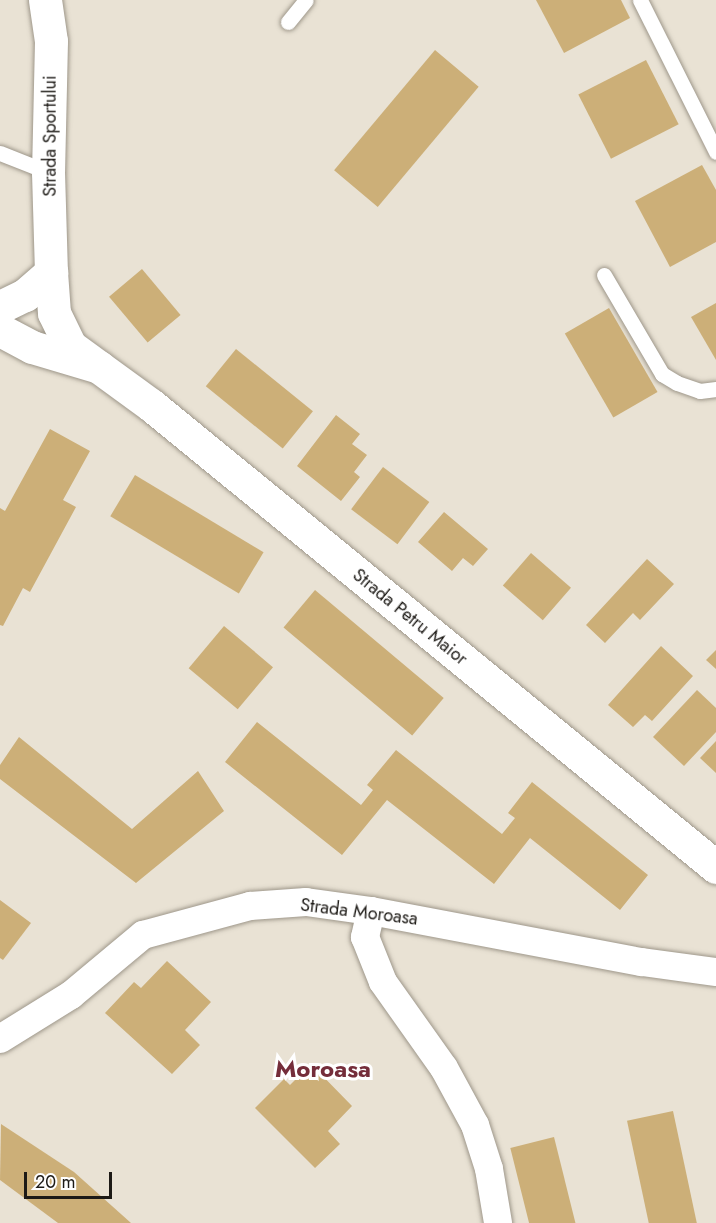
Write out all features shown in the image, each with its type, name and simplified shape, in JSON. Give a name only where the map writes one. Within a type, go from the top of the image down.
[{"type":"main road","name":"Strada Sportului","points":[[45,0],[51,41],[48,172],[51,272]]},
{"type":"main road","points":[[0,307],[25,295],[51,272]]},
{"type":"main road","name":"Strada Petru Maior","points":[[51,272],[104,368],[716,867]]},
{"type":"main road","name":"Strada Petru Maior","points":[[0,330],[32,347],[104,368]]},
{"type":"street","name":"Strada Moroasa","points":[[0,1039],[70,994],[143,935],[250,906],[306,902],[371,911],[642,962],[716,972]]},
{"type":"street","points":[[371,911],[365,937],[382,982],[444,1068],[474,1125],[489,1168],[498,1223]]},
{"type":"lane","points":[[288,22],[306,0]]},
{"type":"lane","points":[[640,0],[716,152]]},
{"type":"lane","points":[[0,153],[48,172]]},
{"type":"lane","points":[[603,275],[662,374],[677,383],[700,391],[716,389]]},
{"type":"building","points":[[536,0],[621,0],[630,18],[564,53]]},
{"type":"building","points":[[435,50],[479,87],[378,207],[334,170]]},
{"type":"building","points":[[646,60],[679,124],[611,159],[578,95]]},
{"type":"building","points":[[702,165],[716,190],[716,242],[670,267],[635,201]]},
{"type":"building","points":[[142,269],[181,315],[148,343],[109,297]]},
{"type":"building","points":[[716,303],[716,360],[691,317]]},
{"type":"building","points":[[609,308],[658,392],[613,418],[565,334]]},
{"type":"building","points":[[236,349],[313,411],[283,449],[206,386]]},
{"type":"building","points":[[336,415],[360,434],[352,444],[367,455],[354,472],[360,477],[341,501],[297,466]]},
{"type":"building","points":[[50,429],[90,451],[63,500],[76,507],[30,592],[23,588],[3,626],[0,625],[0,508],[5,511]]},
{"type":"building","points":[[383,467],[429,502],[397,544],[351,509]]},
{"type":"building","points":[[135,475],[264,552],[239,593],[110,516]]},
{"type":"building","points":[[444,512],[488,549],[473,566],[463,558],[452,571],[418,542]]},
{"type":"building","points":[[531,553],[571,588],[543,620],[503,585]]},
{"type":"building","points":[[647,559],[674,584],[640,620],[633,613],[605,643],[586,625]]},
{"type":"building","points":[[315,590],[444,698],[412,736],[284,628]]},
{"type":"building","points":[[224,626],[273,667],[238,709],[189,668]]},
{"type":"building","points":[[661,646],[693,676],[652,721],[645,715],[633,727],[608,705]]},
{"type":"building","points":[[716,650],[716,669],[706,660]]},
{"type":"building","points":[[697,690],[716,708],[716,732],[684,766],[653,737]]},
{"type":"building","points":[[257,722],[361,805],[373,790],[367,785],[396,750],[502,834],[515,818],[508,813],[532,782],[648,875],[620,910],[530,838],[494,884],[387,800],[342,855],[225,762]]},
{"type":"building","points":[[19,737],[132,829],[198,771],[224,811],[136,883],[0,779],[0,765]]},
{"type":"building","points":[[716,741],[716,773],[700,758]]},
{"type":"building","points":[[0,900],[31,923],[3,960],[0,958]]},
{"type":"building","points":[[167,961],[211,1002],[185,1030],[200,1045],[172,1074],[105,1013],[134,982],[141,988]]},
{"type":"building","points":[[311,1064],[352,1106],[328,1131],[340,1144],[315,1168],[255,1108],[284,1079],[290,1085]]},
{"type":"building","points":[[673,1111],[697,1223],[649,1223],[627,1121]]},
{"type":"building","points":[[1,1124],[74,1172],[131,1223],[58,1223],[0,1180]]},
{"type":"building","points":[[554,1137],[575,1223],[529,1223],[510,1148]]},
{"type":"district","name":"Moroasa","points":[[323,1069]]}]
